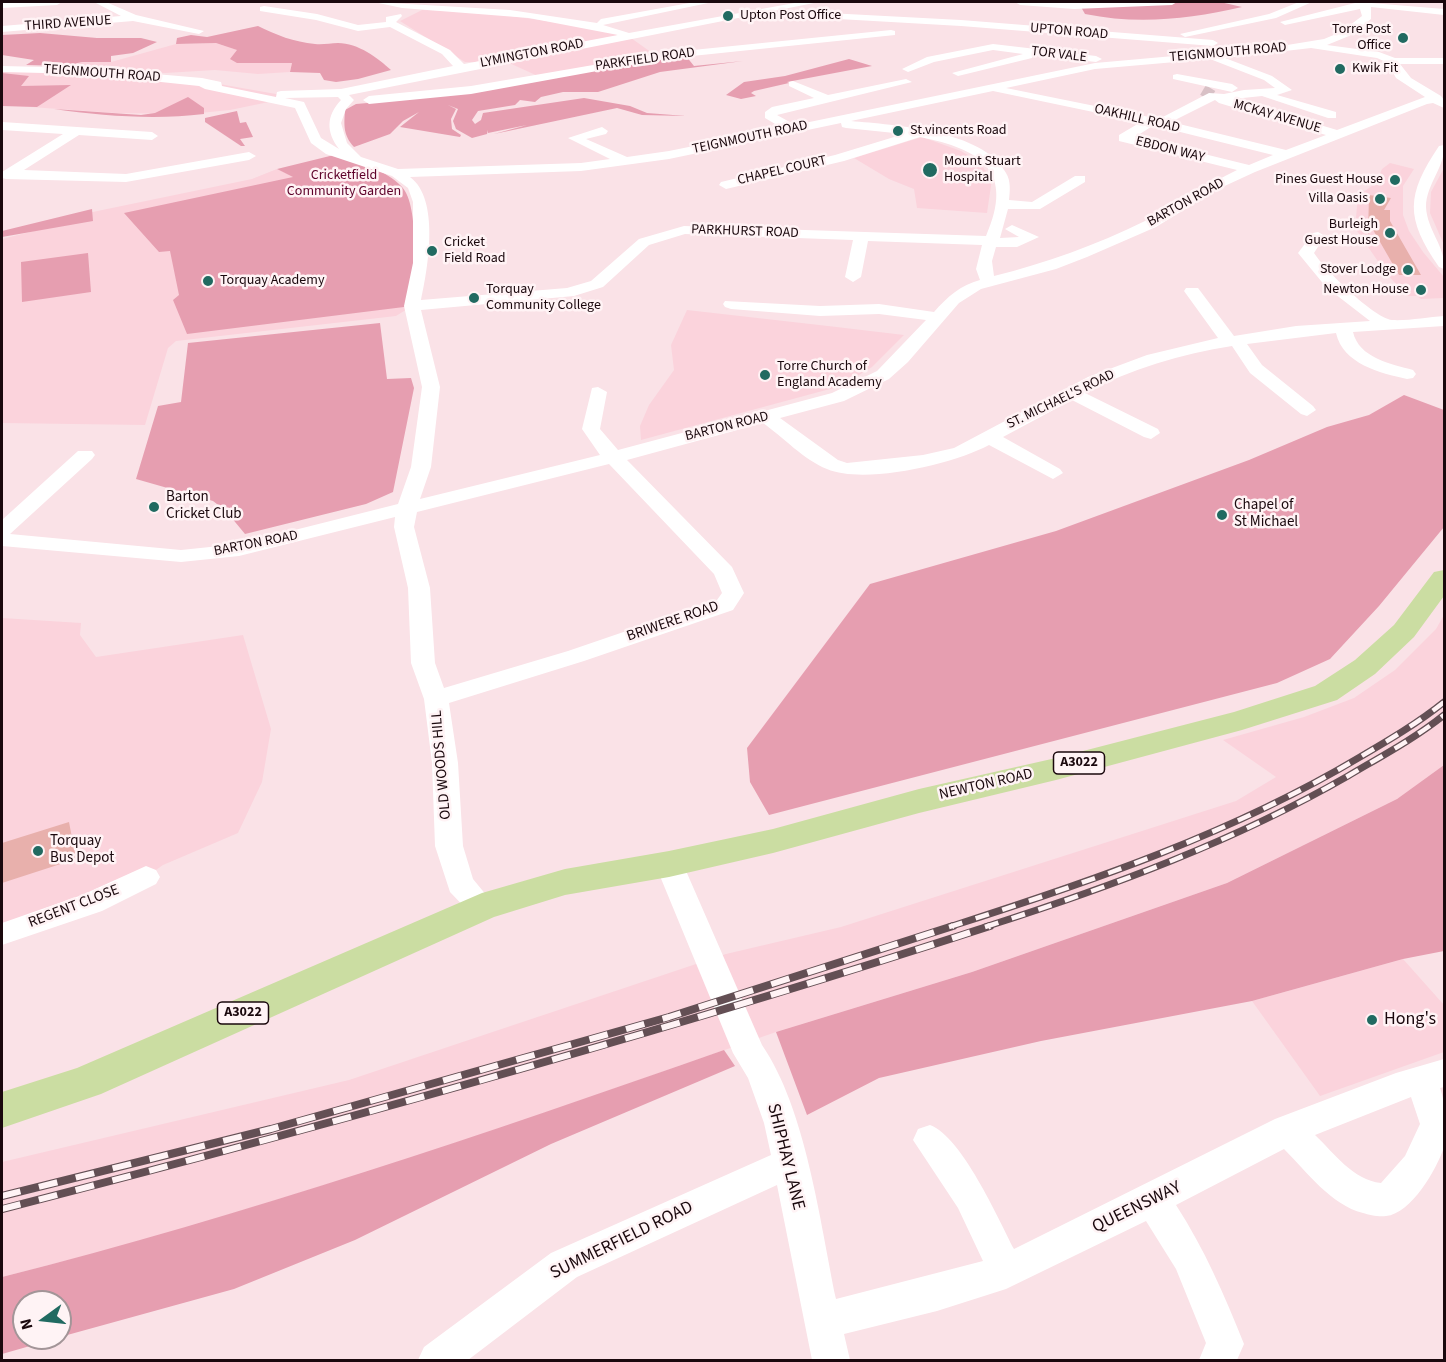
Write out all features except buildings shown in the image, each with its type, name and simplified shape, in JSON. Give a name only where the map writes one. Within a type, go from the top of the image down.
[{"type":"main road","name":"NEWTON ROAD","points":[[482,907],[566,882],[669,864],[772,841],[920,801],[1079,763],[1242,720],[1326,693],[1365,668],[1404,631],[1444,578]]},
{"type":"main road","name":"A3022","points":[[2,1110],[87,1082],[482,907]]},
{"type":"street","points":[[2,5],[57,2]]},
{"type":"street","points":[[99,2],[134,18],[199,31]]},
{"type":"street","points":[[380,2],[419,7],[468,9],[586,24],[634,35],[663,56]]},
{"type":"street","points":[[586,24],[708,2]]},
{"type":"street","name":"UPTON ROAD","points":[[744,2],[768,10],[838,18],[943,22],[1156,39],[1302,46],[1379,55],[1393,61],[1444,61]]},
{"type":"street","name":"LYMINGTON ROAD","points":[[250,90],[293,97],[344,97],[460,68],[814,2]]},
{"type":"street","points":[[1020,2],[1074,6],[1172,2]]},
{"type":"street","points":[[1156,39],[1272,16],[1307,2]]},
{"type":"street","points":[[526,16],[545,6]]},
{"type":"street","points":[[1074,6],[1077,15],[1072,29],[1076,32]]},
{"type":"street","points":[[392,24],[390,18],[419,7]]},
{"type":"street","points":[[1302,46],[1273,33],[1276,24],[1348,7],[1444,12]]},
{"type":"street","name":"TEIGNMOUTH ROAD","points":[[202,81],[205,86],[300,105],[316,140],[331,151],[397,173],[519,171],[627,162],[985,87],[1125,62],[1209,56],[1326,42],[1345,34],[1366,7]]},
{"type":"street","points":[[264,9],[317,16],[358,28],[392,24],[446,52],[460,68]]},
{"type":"street","name":"THIRD AVENUE","points":[[2,29],[134,18]]},
{"type":"street","name":"PARKFIELD ROAD","points":[[344,97],[471,90],[663,56],[909,30],[943,22]]},
{"type":"street","name":"TOR VALE","points":[[993,46],[1015,27]]},
{"type":"street","points":[[1326,42],[1327,46],[1338,50]]},
{"type":"street","name":"TOR VALE","points":[[792,128],[770,115],[776,110],[880,87],[907,75],[931,59],[993,46],[1125,62]]},
{"type":"street","points":[[958,73],[1040,53]]},
{"type":"street","name":"MCKAY AVENUE","points":[[1209,56],[1268,78],[1286,90],[1264,94]]},
{"type":"street","points":[[1393,61],[1397,71],[1414,86],[1442,100]]},
{"type":"street","name":"TEIGNMOUTH ROAD","points":[[2,69],[85,71],[202,81],[250,90]]},
{"type":"street","points":[[1177,77],[1237,88]]},
{"type":"street","points":[[865,80],[880,87]]},
{"type":"street","points":[[793,84],[824,98]]},
{"type":"street","name":"OAKHILL ROAD","points":[[985,87],[1153,122],[1288,155]]},
{"type":"street","name":"MCKAY AVENUE","points":[[1213,95],[1237,88],[1332,115]]},
{"type":"street","points":[[1183,92],[1213,95]]},
{"type":"street","points":[[1153,122],[1213,95]]},
{"type":"street","name":"MCKAY AVENUE","points":[[1213,95],[1228,103],[1339,135]]},
{"type":"street","points":[[344,97],[336,110],[333,126],[346,152],[356,159]]},
{"type":"street","name":"BARTON ROAD","points":[[2,540],[181,556],[250,547],[614,457],[838,397],[883,375],[902,358],[953,300],[975,286],[1051,266],[1151,224],[1211,187],[1250,169],[1424,101],[1442,100]]},
{"type":"street","points":[[1349,148],[1343,140],[1348,137],[1399,121],[1388,116]]},
{"type":"street","points":[[820,122],[904,129],[921,133],[960,144],[993,165],[1001,177],[1001,204],[998,225],[983,265],[983,274],[990,283]]},
{"type":"street","name":"EBDON WAY","points":[[1153,122],[1124,138],[1250,169]]},
{"type":"street","points":[[2,126],[152,136]]},
{"type":"street","points":[[5,176],[76,131]]},
{"type":"street","points":[[602,131],[574,138],[627,162]]},
{"type":"street","name":"CHAPEL COURT","points":[[726,184],[838,158],[921,133]]},
{"type":"street","points":[[1444,148],[1423,181],[1418,204],[1423,230],[1444,264]]},
{"type":"street","points":[[5,176],[126,178],[249,156]]},
{"type":"street","name":"CHAPEL COURT","points":[[838,158],[860,166]]},
{"type":"street","points":[[397,173],[414,186],[420,202],[421,263],[412,306]]},
{"type":"street","points":[[1001,204],[1042,208],[1080,179]]},
{"type":"street","name":"PARKHURST ROAD","points":[[412,306],[568,293],[597,284],[644,242],[684,230],[862,235],[1017,243],[1032,237],[1012,229]]},
{"type":"street","points":[[859,269],[862,235]]},
{"type":"street","points":[[1318,236],[1306,253],[1317,270],[1343,293],[1385,324]]},
{"type":"street","points":[[1192,291],[1256,369],[1307,410]]},
{"type":"street","points":[[736,307],[820,311],[860,305],[937,317]]},
{"type":"street","name":"OLD WOODS HILL","points":[[412,306],[430,387],[421,467],[407,508],[404,527],[419,588],[423,663],[436,699],[446,772],[449,846],[460,884],[482,907]]},
{"type":"street","name":"ST. MICHAEL'S ROAD","points":[[767,417],[831,464],[845,469],[870,468],[948,457],[1070,392],[1153,359],[1232,340],[1343,327],[1444,321]]},
{"type":"street","points":[[1343,327],[1344,339],[1357,355],[1407,374]]},
{"type":"street","points":[[598,392],[591,429],[600,443],[614,457]]},
{"type":"street","points":[[1070,392],[1151,433]]},
{"type":"street","points":[[989,437],[1053,473]]},
{"type":"street","points":[[2,531],[85,455]]},
{"type":"street","name":"BRIWERE ROAD","points":[[436,699],[576,656],[725,605],[733,593],[723,572],[614,457]]},
{"type":"street","name":"SHIPHAY LANE","points":[[669,864],[749,1053],[762,1072],[781,1123],[831,1360]]},
{"type":"street","name":"REGENT CLOSE","points":[[2,934],[92,903],[146,878]]},
{"type":"street","points":[[1287,1130],[1341,1182],[1363,1197],[1386,1200],[1401,1190],[1420,1164],[1437,1124],[1433,1076]]},
{"type":"street","name":"QUEENSWAY","points":[[821,1321],[965,1284],[1006,1271],[1153,1201],[1287,1130],[1379,1092],[1433,1076]]},
{"type":"street","points":[[930,1140],[970,1197],[1006,1271]]},
{"type":"street","name":"SUMMERFIELD ROAD","points":[[437,1360],[564,1265],[789,1163]]},
{"type":"street","points":[[1153,1201],[1188,1257],[1208,1299],[1225,1344],[1218,1360]]},
{"type":"shaded area","points":[[422,10],[482,12],[561,23],[617,34],[476,62],[465,62],[400,21]]},
{"type":"shaded area","points":[[631,38],[655,55],[540,77],[507,62]]},
{"type":"shaded area","points":[[216,43],[238,50],[237,63],[292,63],[290,72],[258,74],[215,70],[165,73],[65,66],[82,62],[111,62],[176,44]]},
{"type":"shaded area","points":[[2,69],[85,71],[202,81],[293,97],[230,110],[190,114],[116,113],[2,105]]},
{"type":"shaded area","name":"Mount Stuart Hospital","points":[[922,137],[961,151],[978,161],[992,179],[987,213],[917,208],[914,189],[889,179],[854,158]]},
{"type":"shaded area","points":[[1390,163],[1414,169],[1403,186],[1403,215],[1409,231],[1444,277],[1444,298],[1421,299],[1417,296],[1407,296],[1386,273],[1355,228],[1358,196],[1376,183],[1382,169]]},
{"type":"shaded area","points":[[1444,168],[1444,245],[1430,213],[1431,192]]},
{"type":"shaded area","name":"Torquay Academy","points":[[277,169],[295,177],[412,306],[396,316],[176,341],[168,348],[145,425],[2,423],[2,239],[42,229],[83,214],[252,179]]},
{"type":"shaded area","name":"Torre Church of England Academy","points":[[687,310],[904,335],[872,367],[841,386],[641,440],[640,426],[649,405],[674,370],[671,345]]},
{"type":"shaded area","points":[[1444,615],[1444,765],[1397,799],[1227,883],[972,972],[776,1032],[442,1149],[143,1241],[2,1277],[2,1162],[349,1080],[726,954],[841,927],[1236,801],[1276,777],[1223,740],[1304,717],[1354,698],[1395,670],[1436,629]]},
{"type":"shaded area","points":[[2,618],[81,623],[80,635],[96,657],[243,635],[271,729],[262,782],[238,833],[163,865],[146,877],[92,903],[2,934]]},
{"type":"shaded area","points":[[1403,959],[1444,1005],[1444,1052],[1320,1096],[1252,1001]]},
{"type":"green space","points":[[1220,2],[1242,7],[1203,15],[1144,20],[1085,14],[1081,7]]},
{"type":"green space","points":[[258,26],[300,42],[338,43],[360,48],[391,70],[336,82],[324,80],[320,73],[290,72],[292,63],[237,63],[230,59],[237,50],[216,43],[176,44],[177,38],[191,35],[207,37]]},
{"type":"green space","points":[[40,33],[97,38],[141,38],[157,42],[133,53],[111,56],[111,62],[82,62],[65,66],[26,65],[34,60],[2,55],[2,35]]},
{"type":"green space","points":[[686,56],[694,66],[743,61],[660,72],[598,92],[563,92],[541,97],[535,102],[520,100],[515,105],[478,111],[472,120],[475,124],[481,120],[483,113],[584,98],[630,106],[647,113],[686,116],[642,115],[617,108],[494,134],[527,125],[488,133],[488,130],[487,134],[472,138],[456,129],[453,121],[458,109],[448,105],[456,109],[451,119],[452,129],[461,135],[460,137],[400,127],[419,112],[403,121],[390,134],[354,147],[345,130],[345,110],[356,104],[402,100]]},
{"type":"green space","points":[[849,59],[872,66],[787,82],[789,83],[754,91],[751,93],[756,96],[741,99],[726,95],[744,82],[785,76]]},
{"type":"green space","points":[[2,73],[29,76],[21,86],[71,85],[37,107],[2,106]]},
{"type":"green space","points":[[188,97],[204,108],[204,114],[167,117],[129,116],[54,109],[141,115],[155,113]]},
{"type":"green space","points":[[237,111],[240,123],[246,122],[253,137],[240,139],[245,146],[241,146],[205,122],[205,118]]},
{"type":"green space","name":"Cricketfield Community Garden","points":[[334,155],[388,175],[402,187],[408,197],[414,226],[412,306],[187,334],[173,300],[179,295],[170,251],[159,252],[124,213],[293,177],[277,169]]},
{"type":"green space","points":[[92,209],[93,221],[2,237],[2,231]]},
{"type":"green space","points":[[88,253],[91,292],[22,302],[21,262]]},
{"type":"green space","points":[[380,323],[387,379],[411,378],[414,388],[393,492],[366,504],[245,534],[226,511],[213,501],[136,479],[158,406],[181,402],[188,343]]},
{"type":"green space","points":[[1404,395],[1444,410],[1444,527],[1379,606],[1330,659],[1277,683],[769,815],[750,782],[747,748],[870,584],[1056,531],[1249,460],[1327,427],[1369,415]]},
{"type":"green space","points":[[1444,765],[1444,951],[1403,959],[1252,1001],[1041,1041],[879,1078],[807,1115],[776,1032],[972,972],[1227,883],[1397,799]]},
{"type":"green space","points":[[724,1050],[735,1066],[551,1144],[355,1240],[234,1289],[72,1334],[72,1290],[12,1290],[12,1350],[16,1350],[2,1354],[2,1277],[94,1253],[275,1200],[545,1112]]},
{"type":"tunnel","points":[[1203,90],[1213,96]]},
{"type":"railway","points":[[949,927],[1160,854],[1262,809],[1371,751],[1444,702]]},
{"type":"railway","points":[[985,927],[1124,879],[1260,822],[1348,776],[1409,740],[1444,715]]},
{"type":"railway","points":[[2,1196],[271,1129],[669,1017],[953,926]]},
{"type":"railway","points":[[2,1209],[251,1144],[622,1040],[990,926]]},
{"type":"place","name":"Upton Post Office","points":[[728,16]]},
{"type":"place","name":"Torre Post Office","points":[[1403,38]]},
{"type":"place","name":"Kwik Fit","points":[[1340,69]]},
{"type":"place","name":"St.vincents Road","points":[[898,131]]},
{"type":"place","name":"Mount Stuart Hospital","points":[[930,170]]},
{"type":"place","name":"Pines Guest House","points":[[1395,180]]},
{"type":"place","name":"Villa Oasis","points":[[1380,199]]},
{"type":"place","name":"Burleigh Guest House","points":[[1390,233]]},
{"type":"place","name":"Cricket Field Road","points":[[432,251]]},
{"type":"place","name":"Stover Lodge","points":[[1408,270]]},
{"type":"place","name":"Torquay Academy","points":[[208,281]]},
{"type":"place","name":"Newton House","points":[[1421,290]]},
{"type":"place","name":"Torquay Community College","points":[[474,298]]},
{"type":"place","name":"Torre Church of England Academy","points":[[765,375]]},
{"type":"place","name":"Barton Cricket Club","points":[[154,507]]},
{"type":"place","name":"Chapel of St Michael","points":[[1222,515]]},
{"type":"place","name":"Torquay Bus Depot","points":[[38,851]]},
{"type":"place","name":"Hong's","points":[[1372,1020]]}]
